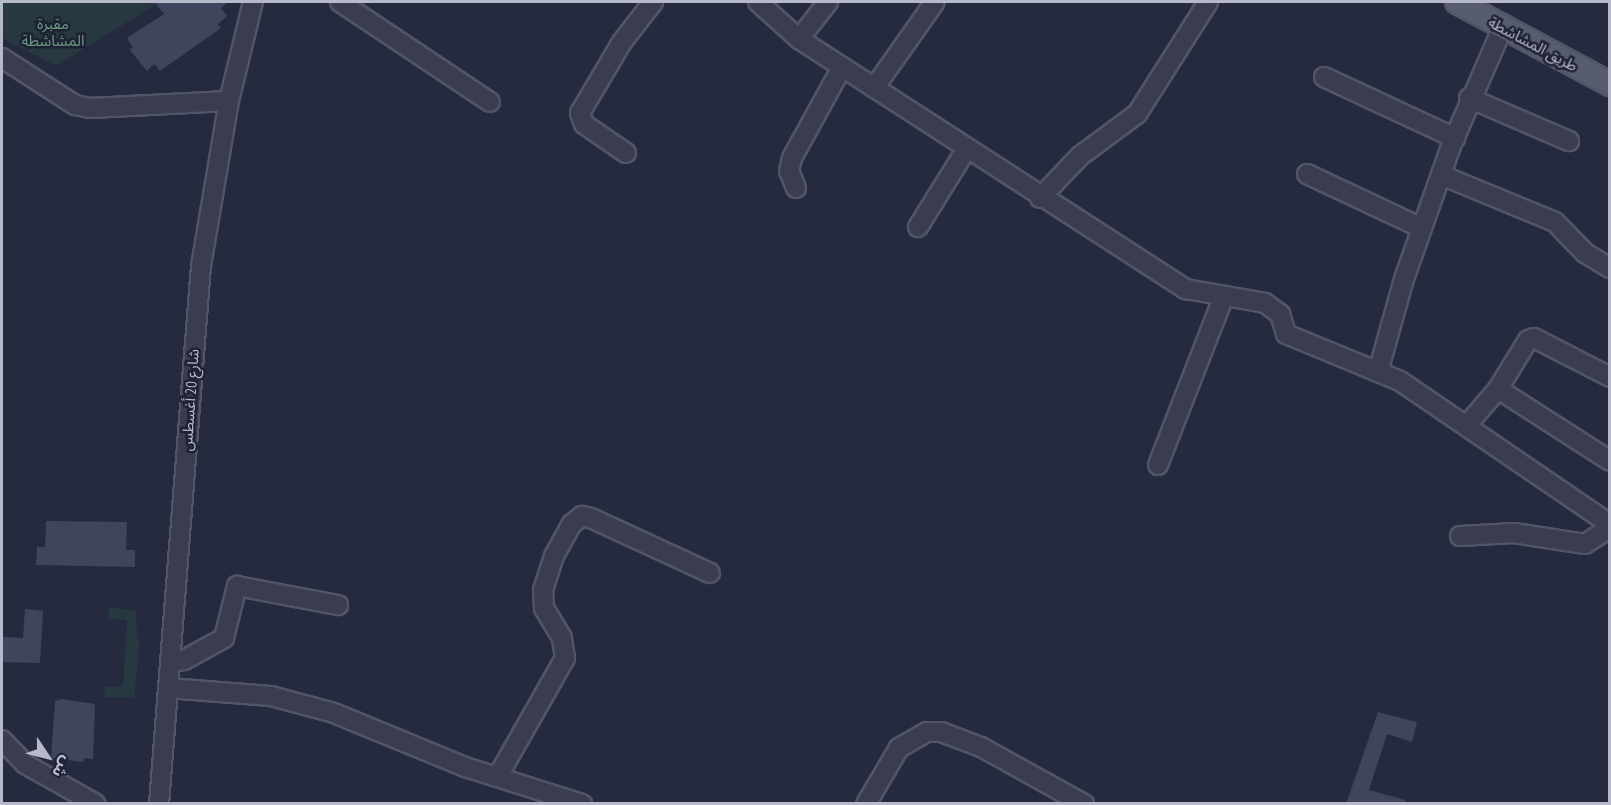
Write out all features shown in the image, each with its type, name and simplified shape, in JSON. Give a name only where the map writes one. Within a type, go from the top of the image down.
[{"type":"main road","name":"طريق المشاشطة","points":[[1457,2],[1502,29],[1610,84]]},
{"type":"street","name":"شارع 20 أغسطس","points":[[159,804],[201,266],[229,101],[253,2]]},
{"type":"street","points":[[340,2],[490,102]]},
{"type":"street","points":[[626,153],[584,124],[580,112],[621,42],[652,2]]},
{"type":"street","points":[[758,2],[799,39],[842,68],[1040,198],[1186,289],[1265,303],[1280,314],[1286,334],[1378,372],[1467,425],[1610,526],[1586,544],[1515,533],[1460,536]]},
{"type":"street","points":[[799,39],[828,2]]},
{"type":"street","points":[[874,88],[935,2]]},
{"type":"street","points":[[1040,198],[1080,156],[1137,114],[1209,2]]},
{"type":"street","points":[[1378,372],[1422,228],[1441,175],[1470,98],[1502,29]]},
{"type":"street","points":[[2,57],[75,105],[90,108],[229,101]]},
{"type":"street","points":[[796,188],[789,171],[792,158],[842,68]]},
{"type":"street","points":[[1324,77],[1455,138]]},
{"type":"street","points":[[1470,98],[1569,141]]},
{"type":"street","points":[[918,227],[966,150]]},
{"type":"street","points":[[1307,174],[1422,228]]},
{"type":"street","points":[[1441,175],[1555,222],[1585,253],[1610,268]]},
{"type":"street","points":[[1158,465],[1224,296]]},
{"type":"street","points":[[1467,425],[1498,389],[1523,344],[1534,338],[1610,377]]},
{"type":"street","points":[[1498,389],[1610,461]]},
{"type":"street","points":[[498,776],[565,658],[562,638],[544,608],[543,590],[554,556],[572,524],[582,516],[591,518],[710,573]]},
{"type":"street","points":[[170,662],[195,655],[224,638],[237,586],[338,605]]},
{"type":"street","points":[[168,688],[271,696],[334,713],[465,767],[582,804]]},
{"type":"street","points":[[866,804],[899,748],[927,732],[941,732],[981,747],[1084,804]]},
{"type":"street","points":[[2,740],[25,764],[96,804]]},
{"type":"green space","name":"مقبرة المشاشطة","points":[[2,2],[160,2],[56,66],[2,38]]},
{"type":"green space","points":[[109,607],[136,611],[137,639],[140,639],[134,698],[104,697],[105,687],[123,686],[127,620],[109,619]]},
{"type":"building","points":[[154,2],[228,2],[221,8],[227,16],[218,24],[221,28],[160,71],[154,64],[147,71],[129,49],[133,48],[127,38],[164,14]]},
{"type":"building","points":[[46,521],[127,522],[126,550],[135,550],[135,567],[36,565],[37,547],[45,547]]},
{"type":"building","points":[[25,609],[43,611],[40,663],[2,662],[2,637],[23,638]]},
{"type":"building","points":[[62,699],[95,704],[93,759],[84,758],[83,762],[51,758],[55,701]]},
{"type":"building","points":[[1378,712],[1417,722],[1412,742],[1387,734],[1369,790],[1405,800],[1405,804],[1346,804]]}]
